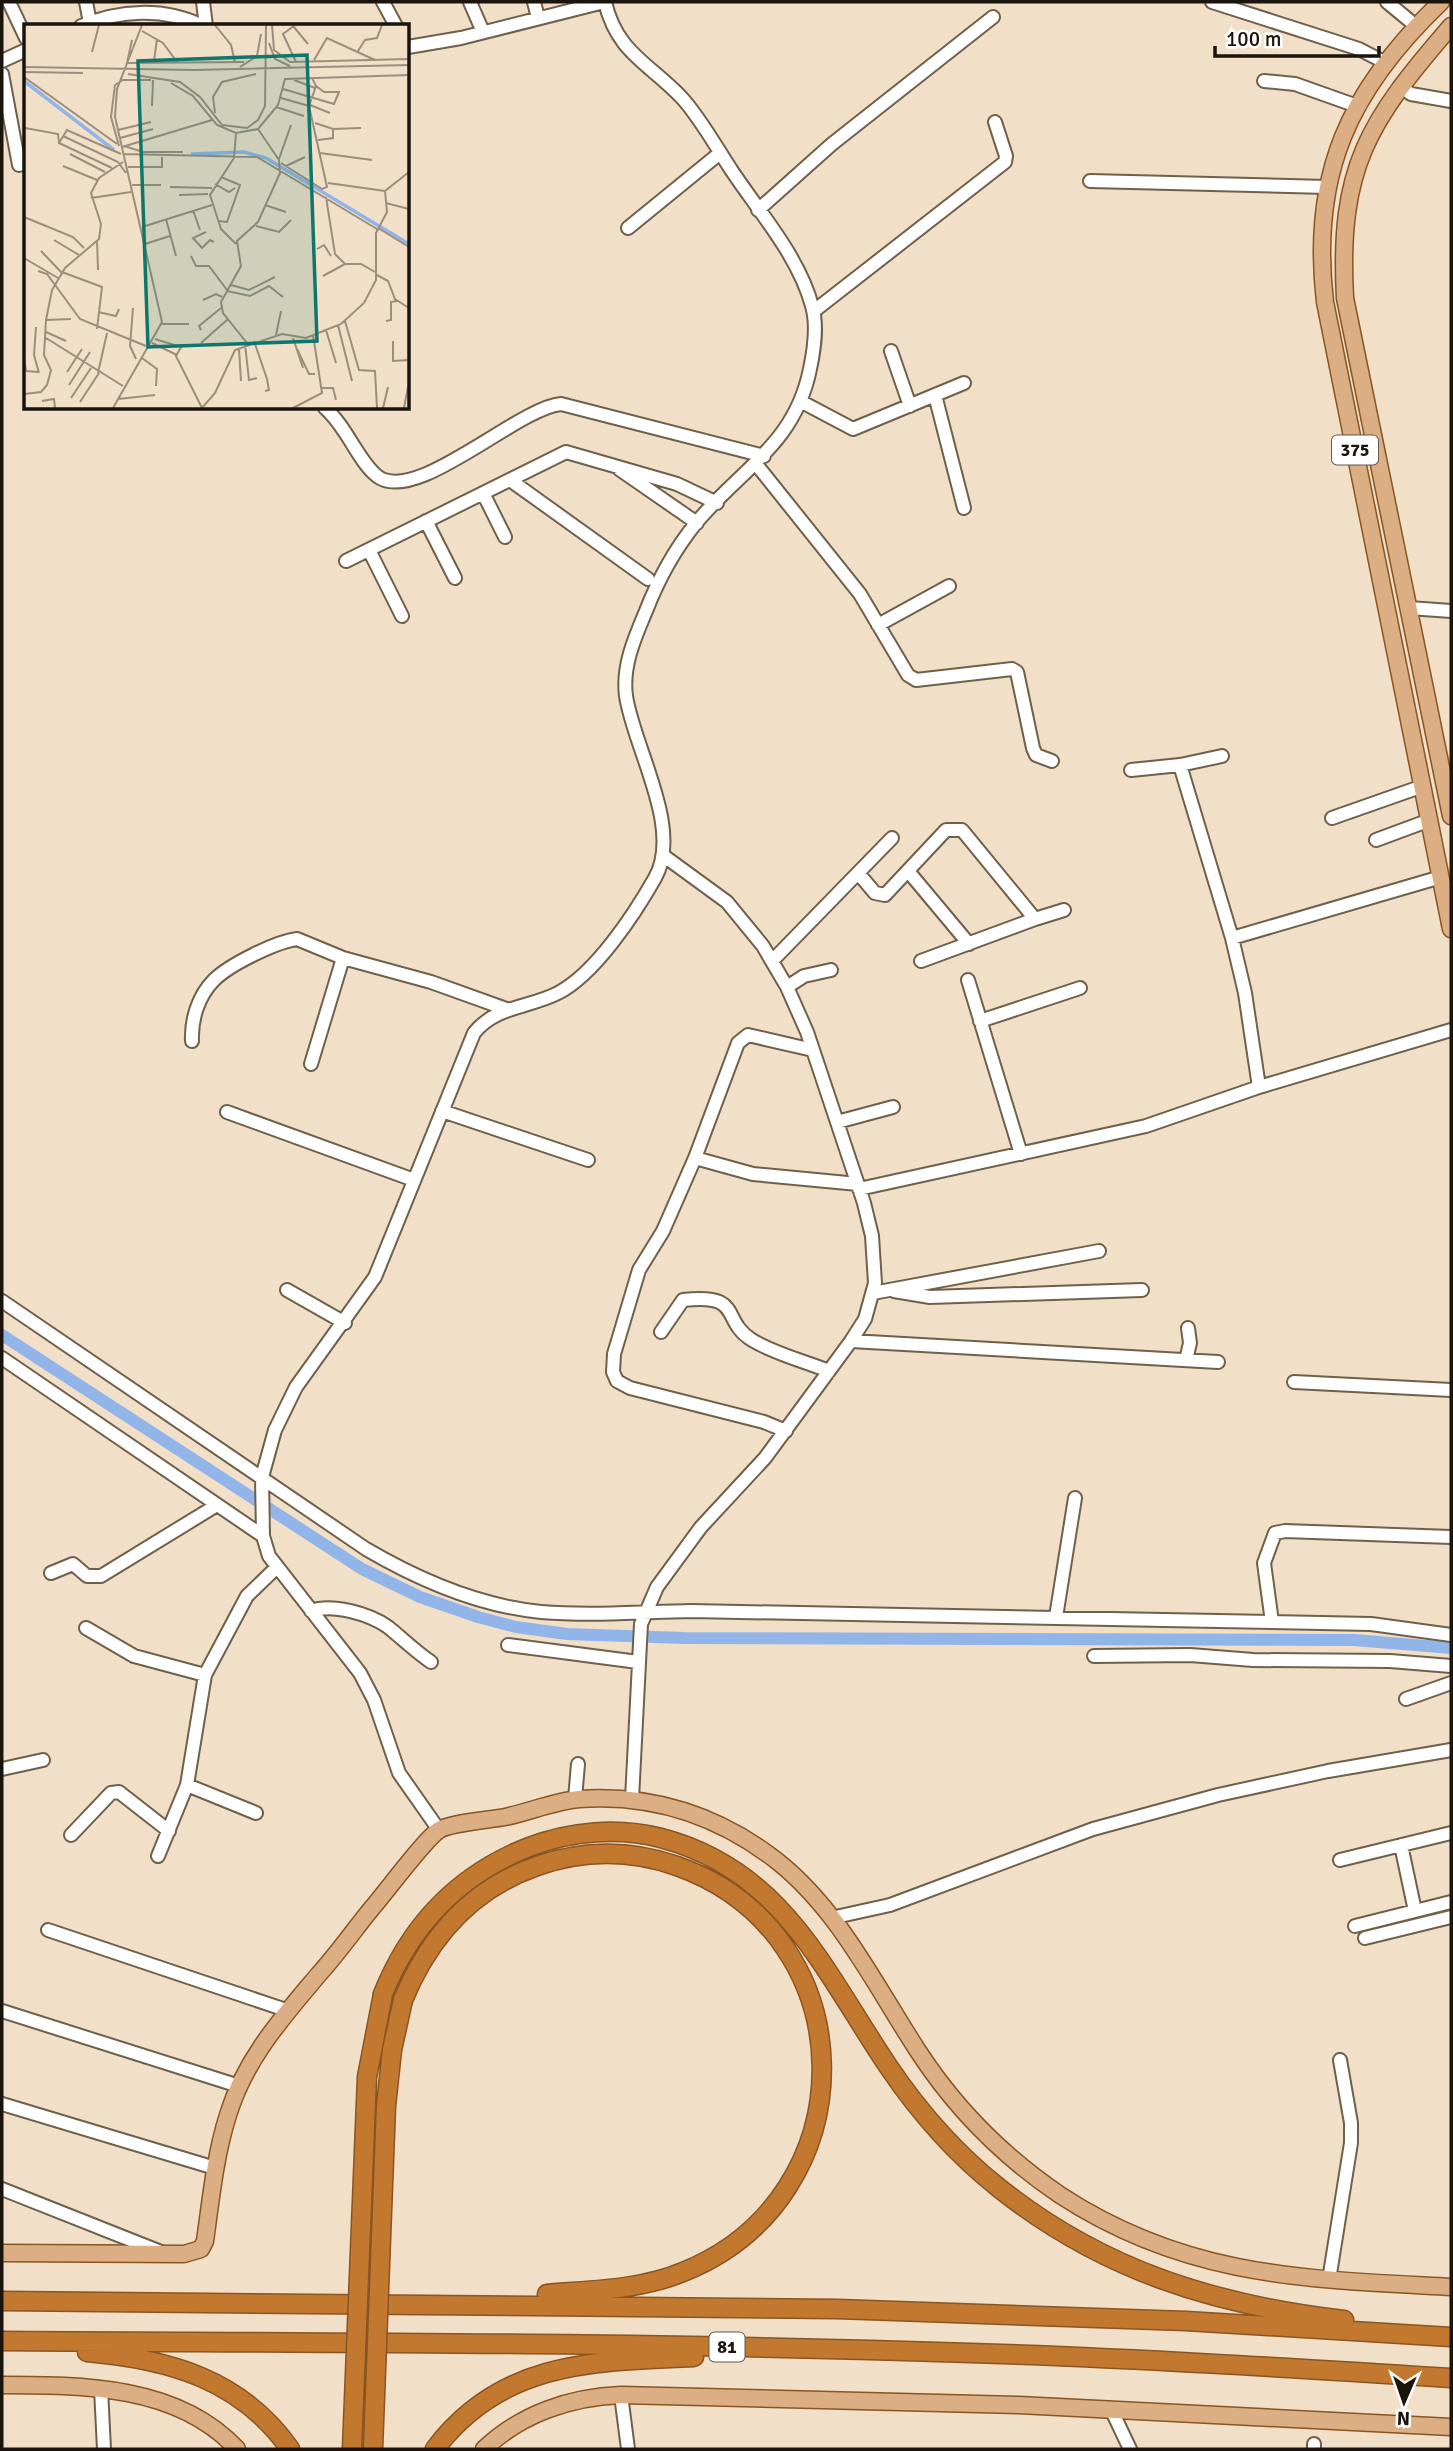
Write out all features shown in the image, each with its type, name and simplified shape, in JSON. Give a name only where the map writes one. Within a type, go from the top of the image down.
[{"type":"highway","points":[[352,2449],[367,2087],[374,2027],[383,1994],[402,1952],[422,1922],[451,1892],[488,1865],[537,1844],[587,1833],[625,1832],[678,1843],[727,1864],[769,1896],[808,1942],[888,2066],[930,2122],[997,2187],[1068,2237],[1138,2272],[1220,2298],[1331,2319],[1451,2335]]},
{"type":"highway","points":[[373,2449],[386,2106],[392,2050],[403,2000],[427,1949],[444,1927],[494,1886],[522,1871],[559,1858],[595,1854],[634,1855],[696,1873],[724,1887],[752,1908],[771,1928],[797,1969],[813,2004],[820,2037],[821,2091],[817,2121],[807,2152],[779,2201],[735,2244],[693,2268],[655,2281],[613,2288],[442,2303]]},
{"type":"highway","name":"81","points":[[2,2301],[442,2303],[972,2312],[1451,2335]]},
{"type":"highway","points":[[2,2343],[135,2357],[202,2375],[241,2398],[273,2427],[290,2449]]},
{"type":"highway","name":"81","points":[[2,2343],[580,2344],[855,2349],[1114,2359],[1451,2378]]},
{"type":"highway","points":[[435,2449],[456,2424],[489,2398],[549,2371],[622,2360],[855,2349]]},
{"type":"main road","name":"375","points":[[1440,2],[1386,63],[1357,106],[1340,138],[1327,187],[1321,239],[1325,302],[1451,929]]},
{"type":"main road","name":"375","points":[[1451,26],[1400,86],[1373,127],[1357,166],[1344,230],[1343,261],[1345,298],[1451,816]]},
{"type":"main road","points":[[2,2253],[168,2255],[194,2253],[201,2249],[205,2241],[215,2168],[228,2115],[239,2086],[268,2033],[439,1830],[575,1799],[632,1799],[692,1812],[737,1834],[792,1874],[831,1918],[950,2095],[986,2134],[1041,2181],[1102,2220],[1170,2250],[1244,2270],[1329,2280],[1451,2287]]},
{"type":"main road","points":[[2,2385],[101,2389],[148,2396],[214,2428],[237,2449]]},
{"type":"main road","points":[[484,2449],[514,2426],[543,2411],[581,2399],[621,2395],[1111,2409],[1451,2427]]},
{"type":"street","points":[[9,2],[24,34]]},
{"type":"street","points":[[86,2],[87,24]]},
{"type":"street","points":[[203,2],[204,24]]},
{"type":"street","points":[[383,2],[395,24]]},
{"type":"street","points":[[470,2],[483,32]]},
{"type":"street","points":[[534,2],[538,18]]},
{"type":"street","points":[[410,47],[605,2],[614,33],[628,50],[684,100],[720,153],[796,267],[814,311],[813,357],[802,401],[792,421],[760,460],[696,523],[670,561],[647,609],[626,663],[626,695],[661,820],[664,856],[656,877],[612,941],[579,979],[558,994],[484,1020],[474,1033],[375,1277],[284,1408],[267,1450],[262,1484],[262,1530],[276,1568],[360,1673],[374,1700],[399,1773],[439,1830]]},
{"type":"street","points":[[1212,2],[1359,48],[1386,63]]},
{"type":"street","points":[[1387,2],[1416,26]]},
{"type":"street","points":[[91,24],[136,13],[163,14],[197,24]]},
{"type":"street","points":[[758,210],[832,144],[992,17]]},
{"type":"street","points":[[2,61],[24,51]]},
{"type":"street","points":[[2,74],[19,165]]},
{"type":"street","points":[[1264,81],[1295,84],[1357,106]]},
{"type":"street","points":[[1400,86],[1411,94],[1451,101]]},
{"type":"street","points":[[814,311],[1005,162],[1006,156],[995,122]]},
{"type":"street","points":[[628,229],[720,153]]},
{"type":"street","points":[[1090,181],[1327,187]]},
{"type":"street","points":[[891,351],[910,406]]},
{"type":"street","points":[[802,401],[853,429],[964,383]]},
{"type":"street","points":[[935,395],[964,508]]},
{"type":"street","points":[[327,410],[338,419],[375,475],[391,482],[415,478],[441,467],[539,409],[561,404],[760,460],[860,594],[912,679],[1017,671],[1033,748],[1036,755],[1052,761]]},
{"type":"street","points":[[346,561],[566,452],[618,468],[633,469],[677,484],[717,503]]},
{"type":"street","points":[[618,468],[696,523]]},
{"type":"street","points":[[510,480],[648,579]]},
{"type":"street","points":[[482,493],[505,537]]},
{"type":"street","points":[[426,521],[455,578]]},
{"type":"street","points":[[369,550],[402,616]]},
{"type":"street","points":[[878,625],[949,586]]},
{"type":"street","points":[[1409,608],[1451,611]]},
{"type":"street","points":[[1131,770],[1180,765],[1222,755]]},
{"type":"street","points":[[1180,765],[1232,938],[1245,992],[1259,1087]]},
{"type":"street","points":[[1332,818],[1423,786]]},
{"type":"street","points":[[1376,840],[1430,820]]},
{"type":"street","points":[[858,873],[880,896],[908,871],[946,830],[962,830],[1035,919]]},
{"type":"street","points":[[772,961],[892,838]]},
{"type":"street","points":[[632,1799],[638,1657],[644,1618],[657,1587],[688,1543],[786,1432],[851,1341],[864,1319],[873,1293],[876,1265],[859,1187],[813,1050],[787,986],[772,961],[727,902],[664,856]]},
{"type":"street","points":[[908,871],[968,944]]},
{"type":"street","points":[[1232,938],[1441,877]]},
{"type":"street","points":[[921,961],[1064,910]]},
{"type":"street","points":[[192,1041],[194,1013],[213,980],[267,948],[297,939],[343,958],[431,982],[509,1010]]},
{"type":"street","points":[[311,1064],[343,958]]},
{"type":"street","points":[[787,986],[804,976],[831,970]]},
{"type":"street","points":[[968,980],[1021,1154]]},
{"type":"street","points":[[980,1021],[1080,988]]},
{"type":"street","points":[[695,1158],[753,1174],[859,1187],[1146,1126],[1259,1087],[1451,1030]]},
{"type":"street","points":[[786,1432],[764,1422],[630,1388],[617,1381],[613,1371],[617,1342],[639,1270],[663,1231],[743,1037],[748,1035],[813,1050]]},
{"type":"street","points":[[837,1122],[893,1107]]},
{"type":"street","points":[[442,1111],[588,1160]]},
{"type":"street","points":[[227,1112],[414,1181]]},
{"type":"street","points":[[873,1293],[1100,1251]]},
{"type":"street","points":[[287,1290],[345,1323]]},
{"type":"street","points":[[894,1291],[930,1297],[1142,1290]]},
{"type":"street","points":[[661,1332],[674,1309],[683,1300],[709,1298],[723,1303],[748,1338],[829,1371]]},
{"type":"street","points":[[2,1301],[262,1484],[394,1566],[461,1593],[540,1612],[644,1618],[1056,1617],[1371,1624],[1451,1635]]},
{"type":"street","points":[[1186,1360],[1190,1343],[1188,1328]]},
{"type":"street","points":[[851,1341],[1218,1362]]},
{"type":"street","points":[[2,1357],[217,1505],[262,1530]]},
{"type":"street","points":[[1294,1382],[1451,1390]]},
{"type":"street","points":[[1056,1617],[1075,1498]]},
{"type":"street","points":[[51,1573],[73,1564],[87,1576],[101,1576],[217,1505]]},
{"type":"street","points":[[1272,1622],[1264,1563],[1275,1534],[1286,1531],[1451,1537]]},
{"type":"street","points":[[158,1856],[187,1785],[205,1675],[247,1596],[276,1568]]},
{"type":"street","points":[[311,1611],[332,1608],[375,1621],[388,1627],[431,1662]]},
{"type":"street","points":[[86,1628],[134,1656],[205,1675]]},
{"type":"street","points":[[508,1645],[638,1657]]},
{"type":"street","points":[[1094,1656],[1190,1654],[1253,1660],[1390,1661],[1451,1666]]},
{"type":"street","points":[[1406,1699],[1451,1683]]},
{"type":"street","points":[[831,1918],[890,1905],[1118,1822],[1218,1795],[1328,1771],[1451,1750]]},
{"type":"street","points":[[2,1769],[43,1760]]},
{"type":"street","points":[[575,1799],[578,1764]]},
{"type":"street","points":[[187,1785],[256,1813]]},
{"type":"street","points":[[71,1835],[111,1793],[119,1792],[169,1832]]},
{"type":"street","points":[[1340,1860],[1451,1833]]},
{"type":"street","points":[[1401,1845],[1415,1911]]},
{"type":"street","points":[[1354,1926],[1451,1902]]},
{"type":"street","points":[[1365,1938],[1451,1917]]},
{"type":"street","points":[[48,1930],[286,2010]]},
{"type":"street","points":[[2,2011],[239,2086]]},
{"type":"street","points":[[1329,2280],[1351,2143],[1351,2123],[1340,2060]]},
{"type":"street","points":[[2,2104],[215,2168]]},
{"type":"street","points":[[2,2189],[168,2255]]},
{"type":"street","points":[[101,2389],[104,2449]]},
{"type":"street","points":[[621,2395],[628,2449]]},
{"type":"street","points":[[1111,2409],[1130,2449]]},
{"type":"waterway","points":[[2,1335],[362,1569],[420,1597],[516,1627],[567,1634],[684,1638],[1354,1640],[1451,1648]]}]
